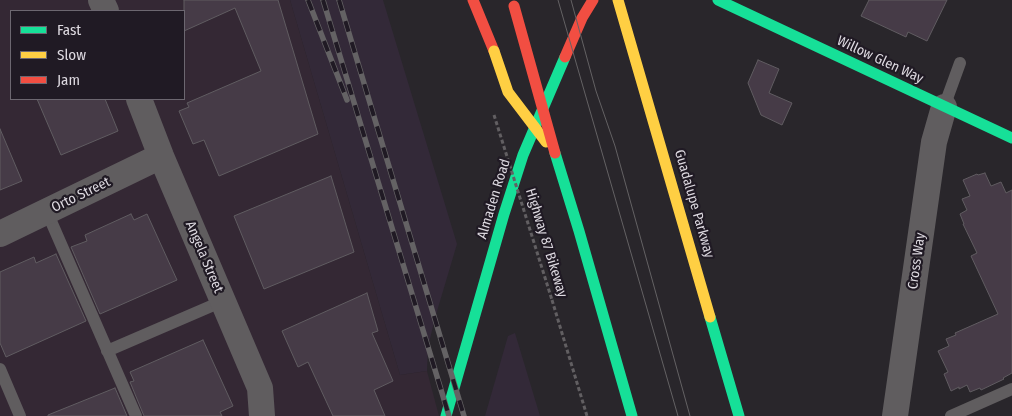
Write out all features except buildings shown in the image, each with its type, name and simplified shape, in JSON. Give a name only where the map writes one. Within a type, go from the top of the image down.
[{"type":"main road","points":[[474,0],[508,92],[554,153]]},
{"type":"main road","name":"Almaden Road","points":[[446,416],[504,214],[524,155],[582,18],[593,0]]},
{"type":"main road","name":"Guadalupe Parkway","points":[[618,0],[739,416]]},
{"type":"main road","name":"Willow Glen Way","points":[[718,0],[1012,138]]},
{"type":"main road","name":"Willow Glen Way","points":[[725,0],[736,8]]},
{"type":"main road","points":[[513,3],[554,153],[632,416]]},
{"type":"street","name":"Angela Street","points":[[139,100],[161,156],[260,388],[262,416]]},
{"type":"street","name":"Cross Way","points":[[895,416],[934,142],[944,107]]},
{"type":"street","name":"Orto Street","points":[[0,234],[161,156]]},
{"type":"lane","points":[[944,107],[960,63]]},
{"type":"lane","points":[[47,212],[136,416]]},
{"type":"lane","points":[[107,351],[223,301]]},
{"type":"lane","points":[[0,369],[20,416]]},
{"type":"lane","points":[[951,416],[1012,389]]},
{"type":"path","name":"Highway 87 Bikeway","points":[[493,114],[588,416]]},
{"type":"shaded area","points":[[0,0],[290,0],[400,375],[427,371],[439,416],[0,416]]},
{"type":"shaded area","points":[[290,0],[383,0],[457,244],[428,347],[427,371],[400,375]]},
{"type":"shaded area","points":[[515,333],[540,416],[485,416],[508,336]]},
{"type":"tram line","points":[[558,0],[678,416]]},
{"type":"tram line","points":[[571,0],[596,91],[615,146],[690,416]]},
{"type":"railway","points":[[308,0],[347,100]]},
{"type":"railway","points":[[323,0],[449,416]]},
{"type":"railway","points":[[339,0],[464,416]]},
{"type":"traffic: fast","points":[[718,0],[1012,138]]},
{"type":"traffic: fast","points":[[446,416],[504,214],[523,155],[565,57]]},
{"type":"traffic: fast","points":[[555,153],[632,416]]},
{"type":"traffic: fast","points":[[710,317],[739,416]]},
{"type":"traffic: slow","points":[[618,0],[710,317]]},
{"type":"traffic: slow","points":[[494,51],[508,92],[546,142]]},
{"type":"traffic: jam","points":[[473,0],[494,51]]},
{"type":"traffic: jam","points":[[565,57],[582,18],[593,0]]},
{"type":"traffic: jam","points":[[514,6],[555,153]]}]
